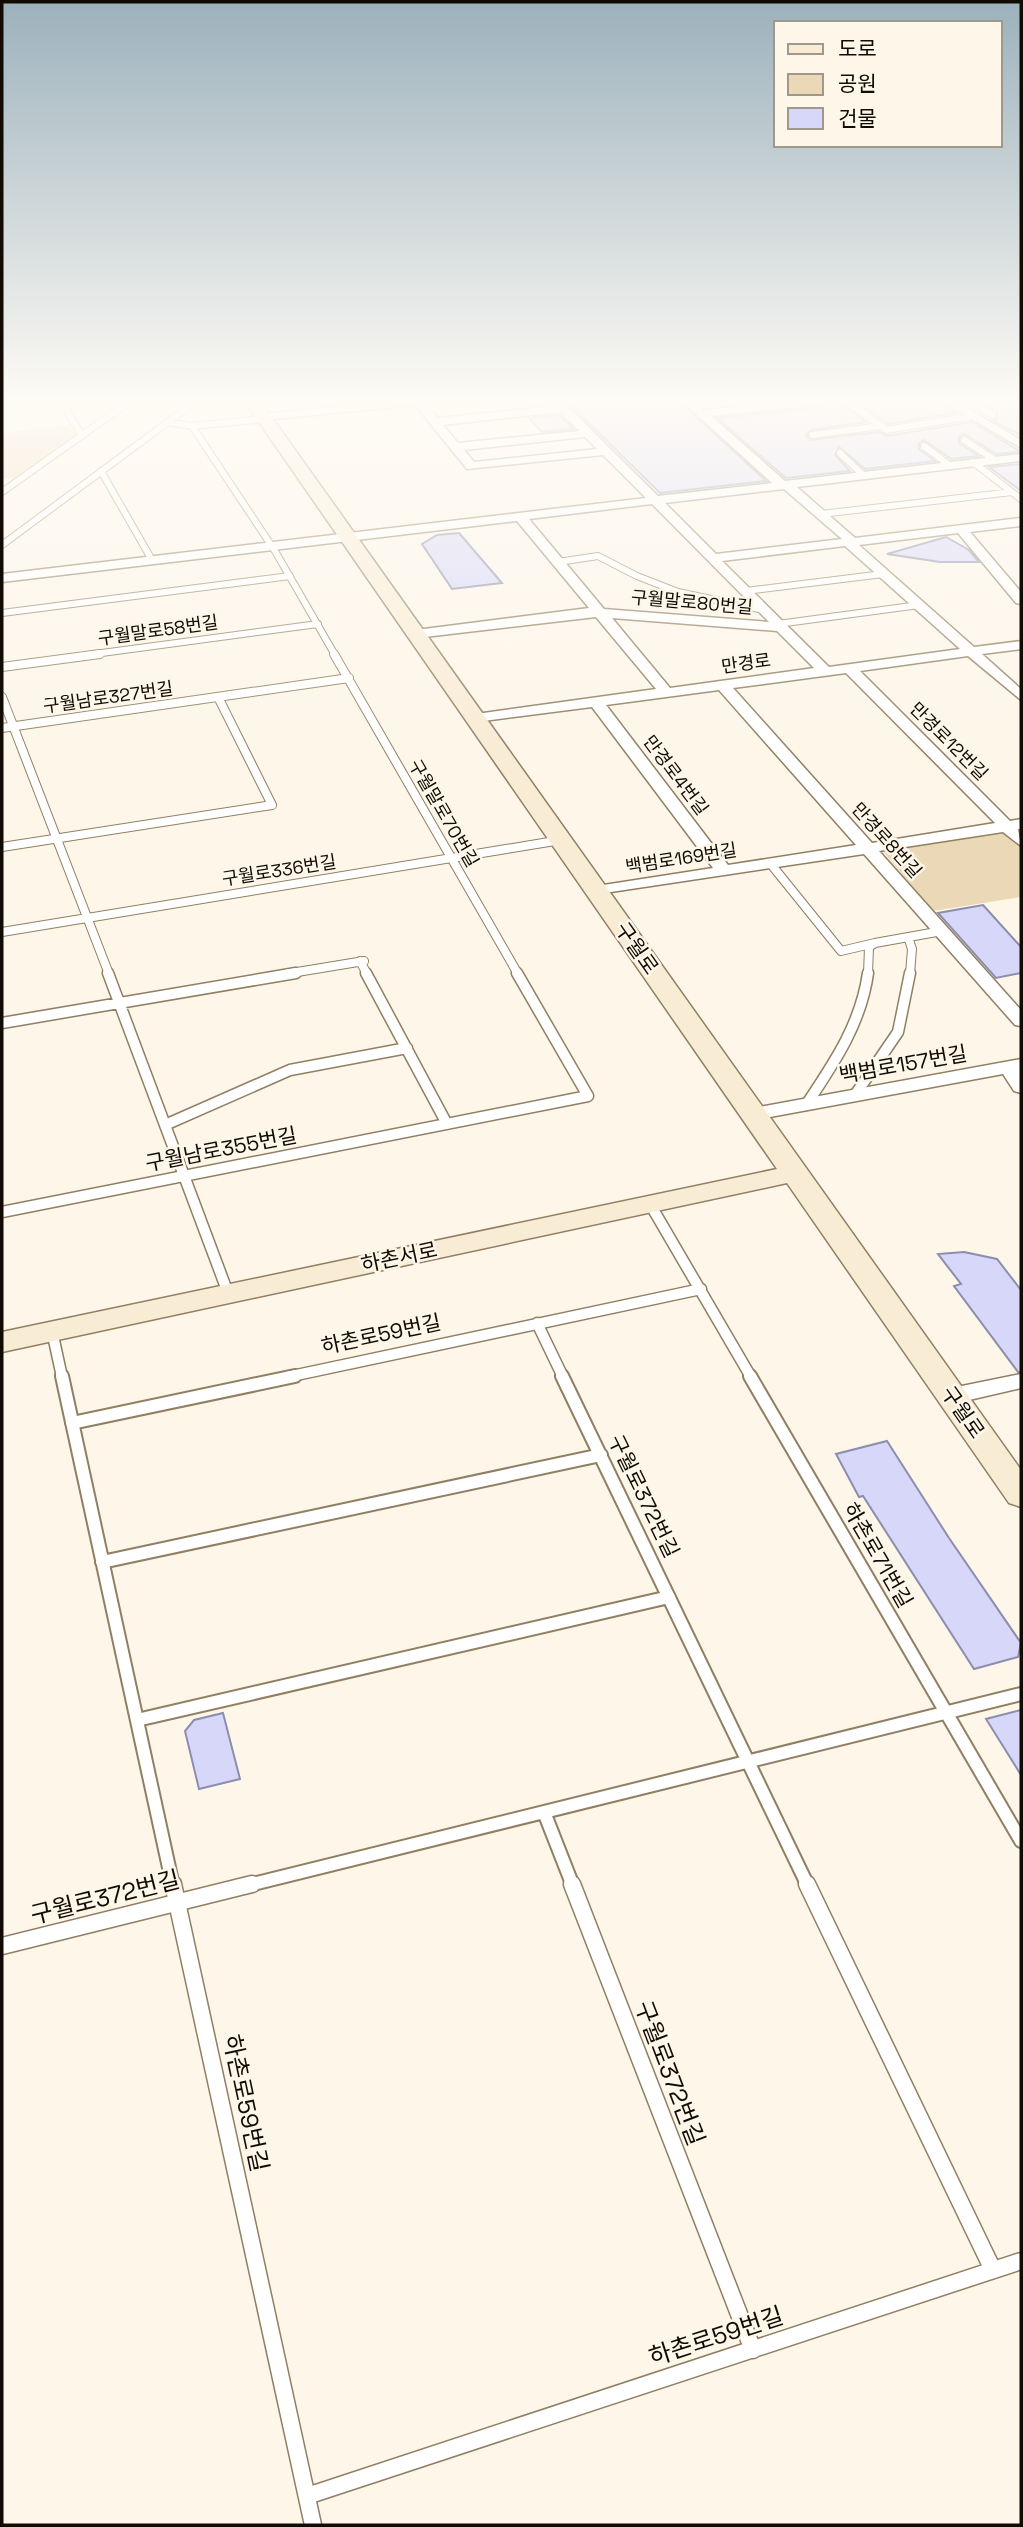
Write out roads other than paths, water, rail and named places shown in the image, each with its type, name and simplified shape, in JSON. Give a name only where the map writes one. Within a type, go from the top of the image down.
[{"type":"main road","name":"구월로","points":[[336,520],[1021,1494]]},
{"type":"main road","name":"하촌서로","points":[[2,1342],[796,1173]]},
{"type":"street","points":[[2,578],[488,520]]},
{"type":"street","name":"구월말로80번길","points":[[523,520],[667,692]]},
{"type":"street","points":[[675,520],[825,671]]},
{"type":"street","points":[[827,520],[1021,696]]},
{"type":"street","points":[[713,558],[1021,522]]},
{"type":"street","points":[[961,529],[1021,600]]},
{"type":"street","points":[[416,634],[590,612],[601,614]]},
{"type":"street","name":"구월말로80번길","points":[[601,614],[779,625]]},
{"type":"street","name":"만경로","points":[[475,719],[1021,645]]},
{"type":"street","name":"만경로12번길","points":[[849,668],[1014,825],[1021,841]]},
{"type":"street","name":"만경로8번길","points":[[723,685],[1021,1021]]},
{"type":"street","name":"만경로4번길","points":[[596,702],[724,871]]},
{"type":"street","name":"백범로169번길","points":[[597,891],[1014,825]]},
{"type":"street","name":"백범로157번길","points":[[754,1114],[1015,1066],[1021,1087]]},
{"type":"street","points":[[952,1396],[1021,1381]]},
{"type":"lane","points":[[2,545],[36,520]]},
{"type":"lane","points":[[129,520],[152,560]]},
{"type":"lane","name":"구월말로70번길","points":[[255,520],[318,624],[588,1096]]},
{"type":"lane","points":[[558,562],[598,556],[622,571],[710,601],[764,610]]},
{"type":"lane","points":[[745,591],[883,573]]},
{"type":"lane","name":"구월말로58번길","points":[[2,613],[290,576]]},
{"type":"lane","points":[[779,625],[919,605]]},
{"type":"lane","name":"구월말로58번길","points":[[2,667],[318,624]]},
{"type":"lane","name":"구월남로327번길","points":[[2,728],[349,678]]},
{"type":"lane","points":[[2,697],[228,1293]]},
{"type":"lane","points":[[2,847],[272,806],[218,697]]},
{"type":"lane","name":"구월로336번길","points":[[2,932],[561,840]]},
{"type":"lane","points":[[770,863],[841,951],[942,932]]},
{"type":"lane","points":[[855,1096],[898,1032],[911,967],[912,949],[908,937]]},
{"type":"lane","name":"백범로157번길","points":[[806,1105],[850,1039],[864,1006],[870,976],[869,947],[875,943]]},
{"type":"lane","points":[[2,1023],[362,961],[447,1124]]},
{"type":"lane","points":[[165,1125],[290,1070],[407,1048]]},
{"type":"lane","name":"구월남로355번길","points":[[2,1212],[588,1096]]},
{"type":"lane","name":"하촌로71번길","points":[[650,1204],[1021,1841]]},
{"type":"lane","name":"하촌로59번길","points":[[72,1423],[701,1289]]},
{"type":"lane","name":"구월로372번길","points":[[537,1323],[993,2270]]},
{"type":"lane","name":"하촌로59번길","points":[[52,1331],[313,2525]]},
{"type":"lane","points":[[102,1562],[601,1455]]},
{"type":"lane","points":[[137,1720],[669,1597]]},
{"type":"lane","name":"구월로372번길","points":[[2,1946],[1021,1694]]},
{"type":"lane","name":"구월로372번길","points":[[544,1812],[753,2350]]},
{"type":"lane","name":"하촌로59번길","points":[[307,2496],[1021,2261]]}]
